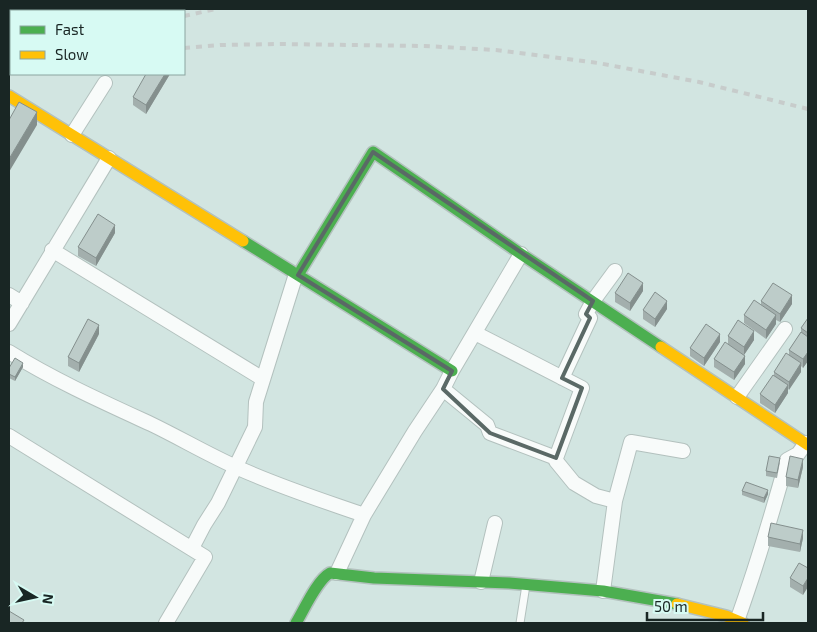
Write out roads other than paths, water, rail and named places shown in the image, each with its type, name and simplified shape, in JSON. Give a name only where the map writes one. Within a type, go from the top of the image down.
[{"type":"street","points":[[72,135],[105,83]]},
{"type":"street","points":[[9,96],[452,371]]},
{"type":"street","points":[[192,548],[204,524],[218,503],[255,426],[256,402],[297,275],[373,152],[521,254],[807,444],[798,454],[786,460],[740,622],[712,612],[672,602],[603,591],[526,584],[374,578],[330,573],[320,581],[296,623]]},
{"type":"street","points":[[9,324],[109,158]]},
{"type":"street","points":[[52,250],[263,379]]},
{"type":"street","points":[[337,573],[364,516],[415,431],[443,389],[521,254]]},
{"type":"street","points":[[562,378],[590,318],[586,314],[615,271]]},
{"type":"street","points":[[9,295],[22,303]]},
{"type":"street","points":[[737,397],[785,329]]},
{"type":"street","points":[[475,334],[582,388],[556,461],[574,483],[596,496],[615,501]]},
{"type":"street","points":[[9,352],[24,362],[86,394],[164,430],[235,466],[364,516]]},
{"type":"street","points":[[443,389],[487,425],[490,432],[556,458]]},
{"type":"street","points":[[9,436],[205,557],[166,623]]},
{"type":"street","points":[[603,591],[615,501],[630,442],[683,451]]},
{"type":"street","points":[[481,582],[495,523]]},
{"type":"lane","points":[[520,623],[526,584]]},
{"type":"railway","points":[[185,16],[216,9]]},
{"type":"railway","points":[[185,48],[280,44],[425,46],[496,50],[598,63],[699,82],[808,109]]}]
